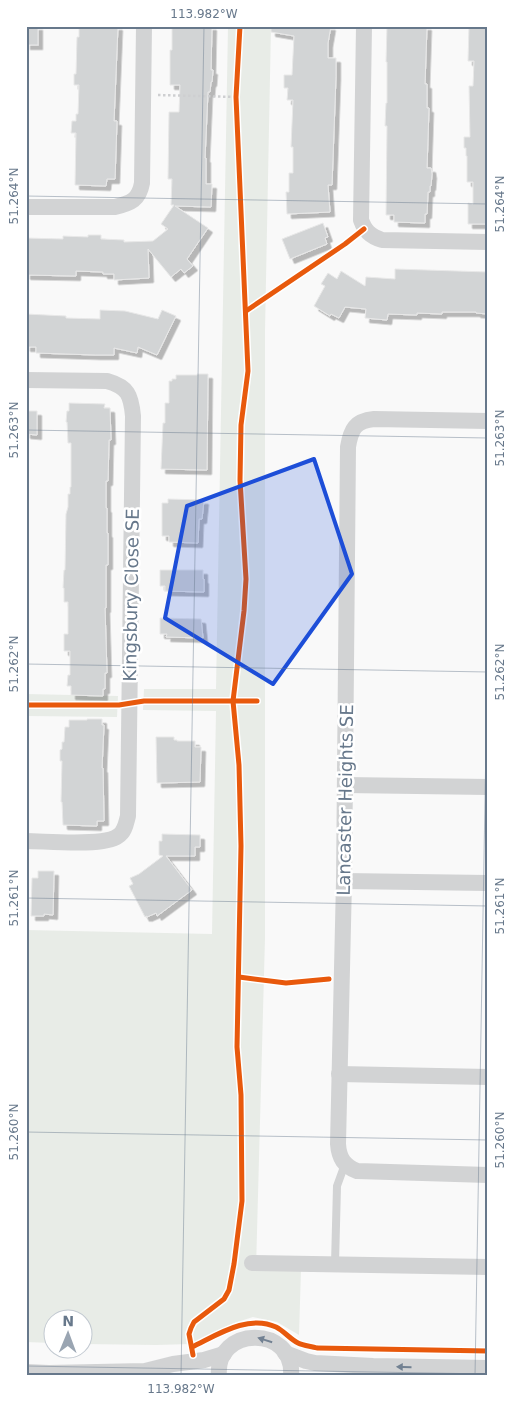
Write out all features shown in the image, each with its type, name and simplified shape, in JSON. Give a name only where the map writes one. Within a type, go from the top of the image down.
[{"type":"street","points":[[26,207],[115,207],[135,199],[141,192],[144,26]]},
{"type":"street","points":[[364,26],[361,220],[364,229],[382,240],[488,242]]},
{"type":"street","name":"Kingsbury Close SE","points":[[26,380],[107,381],[117,384],[128,392],[133,416],[128,816],[126,826],[120,835],[112,840],[98,843],[26,841]]},
{"type":"street","name":"Lancaster Heights SE","points":[[345,1164],[340,1158],[338,1144],[344,881],[349,437],[353,428],[360,422],[367,420],[488,420]]},
{"type":"street","points":[[345,785],[488,787]]},
{"type":"street","points":[[344,881],[488,883]]},
{"type":"street","points":[[339,1074],[488,1077]]},
{"type":"street","points":[[345,1164],[350,1169],[366,1172],[488,1174]]},
{"type":"street","points":[[252,1263],[488,1267]]},
{"type":"street","points":[[219,1376],[220,1362],[232,1345],[242,1339],[254,1337],[266,1338],[277,1344],[290,1362],[291,1376]]},
{"type":"street","points":[[285,1353],[315,1363],[488,1368]]},
{"type":"street","points":[[145,1373],[174,1364],[204,1360],[224,1354]]},
{"type":"street","points":[[26,1372],[49,1374],[145,1373],[171,1376]]},
{"type":"lane","points":[[335,1264],[337,1186],[345,1164]]},
{"type":"path","points":[[237,88],[237,106]]},
{"type":"path","points":[[144,95],[236,97]]},
{"type":"highlighted area","points":[[314,459],[352,574],[273,684],[165,618],[187,506]]},
{"type":"shaded area","points":[[228,26],[271,26],[265,331],[265,938],[256,1269],[301,1270],[299,1335],[277,1322],[253,1317],[234,1323],[191,1344],[92,1344],[92,1310],[42,1310],[42,1343],[26,1342],[26,930],[212,934],[216,711],[143,710],[144,689],[216,689]]},
{"type":"shaded area","points":[[26,694],[118,696],[117,717],[26,716]]},
{"type":"building","points":[[26,26],[38,26],[38,45],[26,45]]},
{"type":"building","points":[[79,26],[118,26],[114,121],[117,121],[115,179],[107,179],[106,186],[75,185],[76,133],[71,133],[72,121],[76,121],[76,114],[78,114],[79,85],[74,85],[74,74],[76,74]]},
{"type":"building","points":[[172,26],[212,26],[211,70],[213,70],[210,92],[208,92],[205,158],[206,184],[212,184],[211,207],[175,206],[208,228],[187,259],[193,266],[184,273],[181,269],[171,277],[148,249],[149,278],[114,280],[114,274],[76,271],[76,276],[26,275],[26,238],[63,239],[63,236],[88,237],[88,235],[101,235],[101,239],[124,240],[124,242],[153,241],[168,229],[161,224],[174,205],[171,205],[172,179],[168,179],[169,112],[179,112],[180,85],[170,85]]},
{"type":"building","points":[[271,26],[331,26],[328,58],[336,58],[336,76],[332,185],[328,185],[330,212],[287,214],[286,192],[289,192],[289,173],[293,173],[293,147],[291,147],[293,100],[287,100],[288,88],[284,88],[284,75],[292,75],[294,36],[271,32]]},
{"type":"building","points":[[387,26],[427,26],[425,84],[427,84],[427,108],[429,108],[427,168],[431,168],[432,174],[425,223],[394,222],[394,215],[386,215]]},
{"type":"building","points":[[469,26],[488,26],[488,224],[468,224],[468,203],[473,204],[473,182],[467,182],[467,156],[466,148],[464,148],[464,137],[470,137],[469,86],[473,86],[474,61],[468,61]]},
{"type":"building","points":[[323,223],[328,237],[325,238],[327,244],[290,259],[282,239]]},
{"type":"building","points":[[395,269],[488,272],[488,314],[442,312],[442,314],[417,313],[417,315],[388,314],[387,320],[365,318],[366,309],[345,307],[339,318],[331,314],[330,316],[314,306],[325,286],[321,284],[328,273],[337,279],[341,271],[365,286],[366,277],[395,279]]},
{"type":"building","points":[[100,310],[125,311],[158,319],[162,310],[176,316],[157,355],[138,347],[137,353],[114,348],[114,355],[96,355],[36,353],[36,347],[26,347],[26,314],[100,319]]},
{"type":"building","points":[[208,374],[207,470],[161,469],[163,423],[165,423],[165,403],[169,403],[169,381],[176,379],[176,375]]},
{"type":"building","points":[[69,403],[105,404],[104,408],[110,408],[111,440],[109,440],[108,481],[106,481],[108,533],[105,608],[107,673],[105,673],[103,696],[71,695],[71,686],[67,686],[68,675],[70,675],[70,651],[64,651],[64,634],[68,634],[68,602],[64,602],[63,588],[66,514],[68,494],[70,494],[71,487],[71,443],[68,443],[66,422]]},
{"type":"building","points":[[26,411],[37,411],[37,435],[26,434]]},
{"type":"building","points":[[168,499],[204,500],[202,519],[199,519],[198,543],[169,542],[169,536],[162,536],[162,503],[168,503]]},
{"type":"building","points":[[160,570],[203,570],[204,592],[165,591],[165,586],[160,586]]},
{"type":"building","points":[[160,618],[201,619],[203,638],[166,637],[167,634],[160,634]]},
{"type":"building","points":[[102,719],[102,725],[104,725],[102,768],[104,821],[97,821],[97,826],[63,825],[61,802],[62,761],[60,761],[60,750],[62,749],[62,742],[64,742],[65,727],[69,727],[69,720]]},
{"type":"building","points":[[156,737],[174,737],[174,740],[177,741],[195,741],[195,747],[201,747],[200,782],[157,783]]},
{"type":"building","points":[[162,834],[200,835],[200,847],[195,847],[195,856],[166,856],[192,890],[157,916],[156,913],[145,917],[129,886],[133,884],[130,878],[139,874],[163,856],[159,855],[159,841],[162,841]]},
{"type":"building","points":[[38,871],[54,871],[53,915],[31,916],[32,878],[38,878]]},
{"type":"cycle path","points":[[193,1355],[189,1334],[194,1322],[224,1299],[229,1290],[242,1201],[241,1095],[237,1047],[241,846],[239,765],[233,701],[246,579],[240,480],[241,425],[248,371],[236,97],[240,26]]},
{"type":"cycle path","points":[[246,311],[364,229]]},
{"type":"cycle path","points":[[26,705],[119,705],[144,701],[257,701]]},
{"type":"cycle path","points":[[239,977],[286,983],[329,979]]},
{"type":"cycle path","points":[[192,1347],[222,1332],[244,1324],[255,1323],[276,1327],[298,1343],[317,1348],[488,1351]]}]
